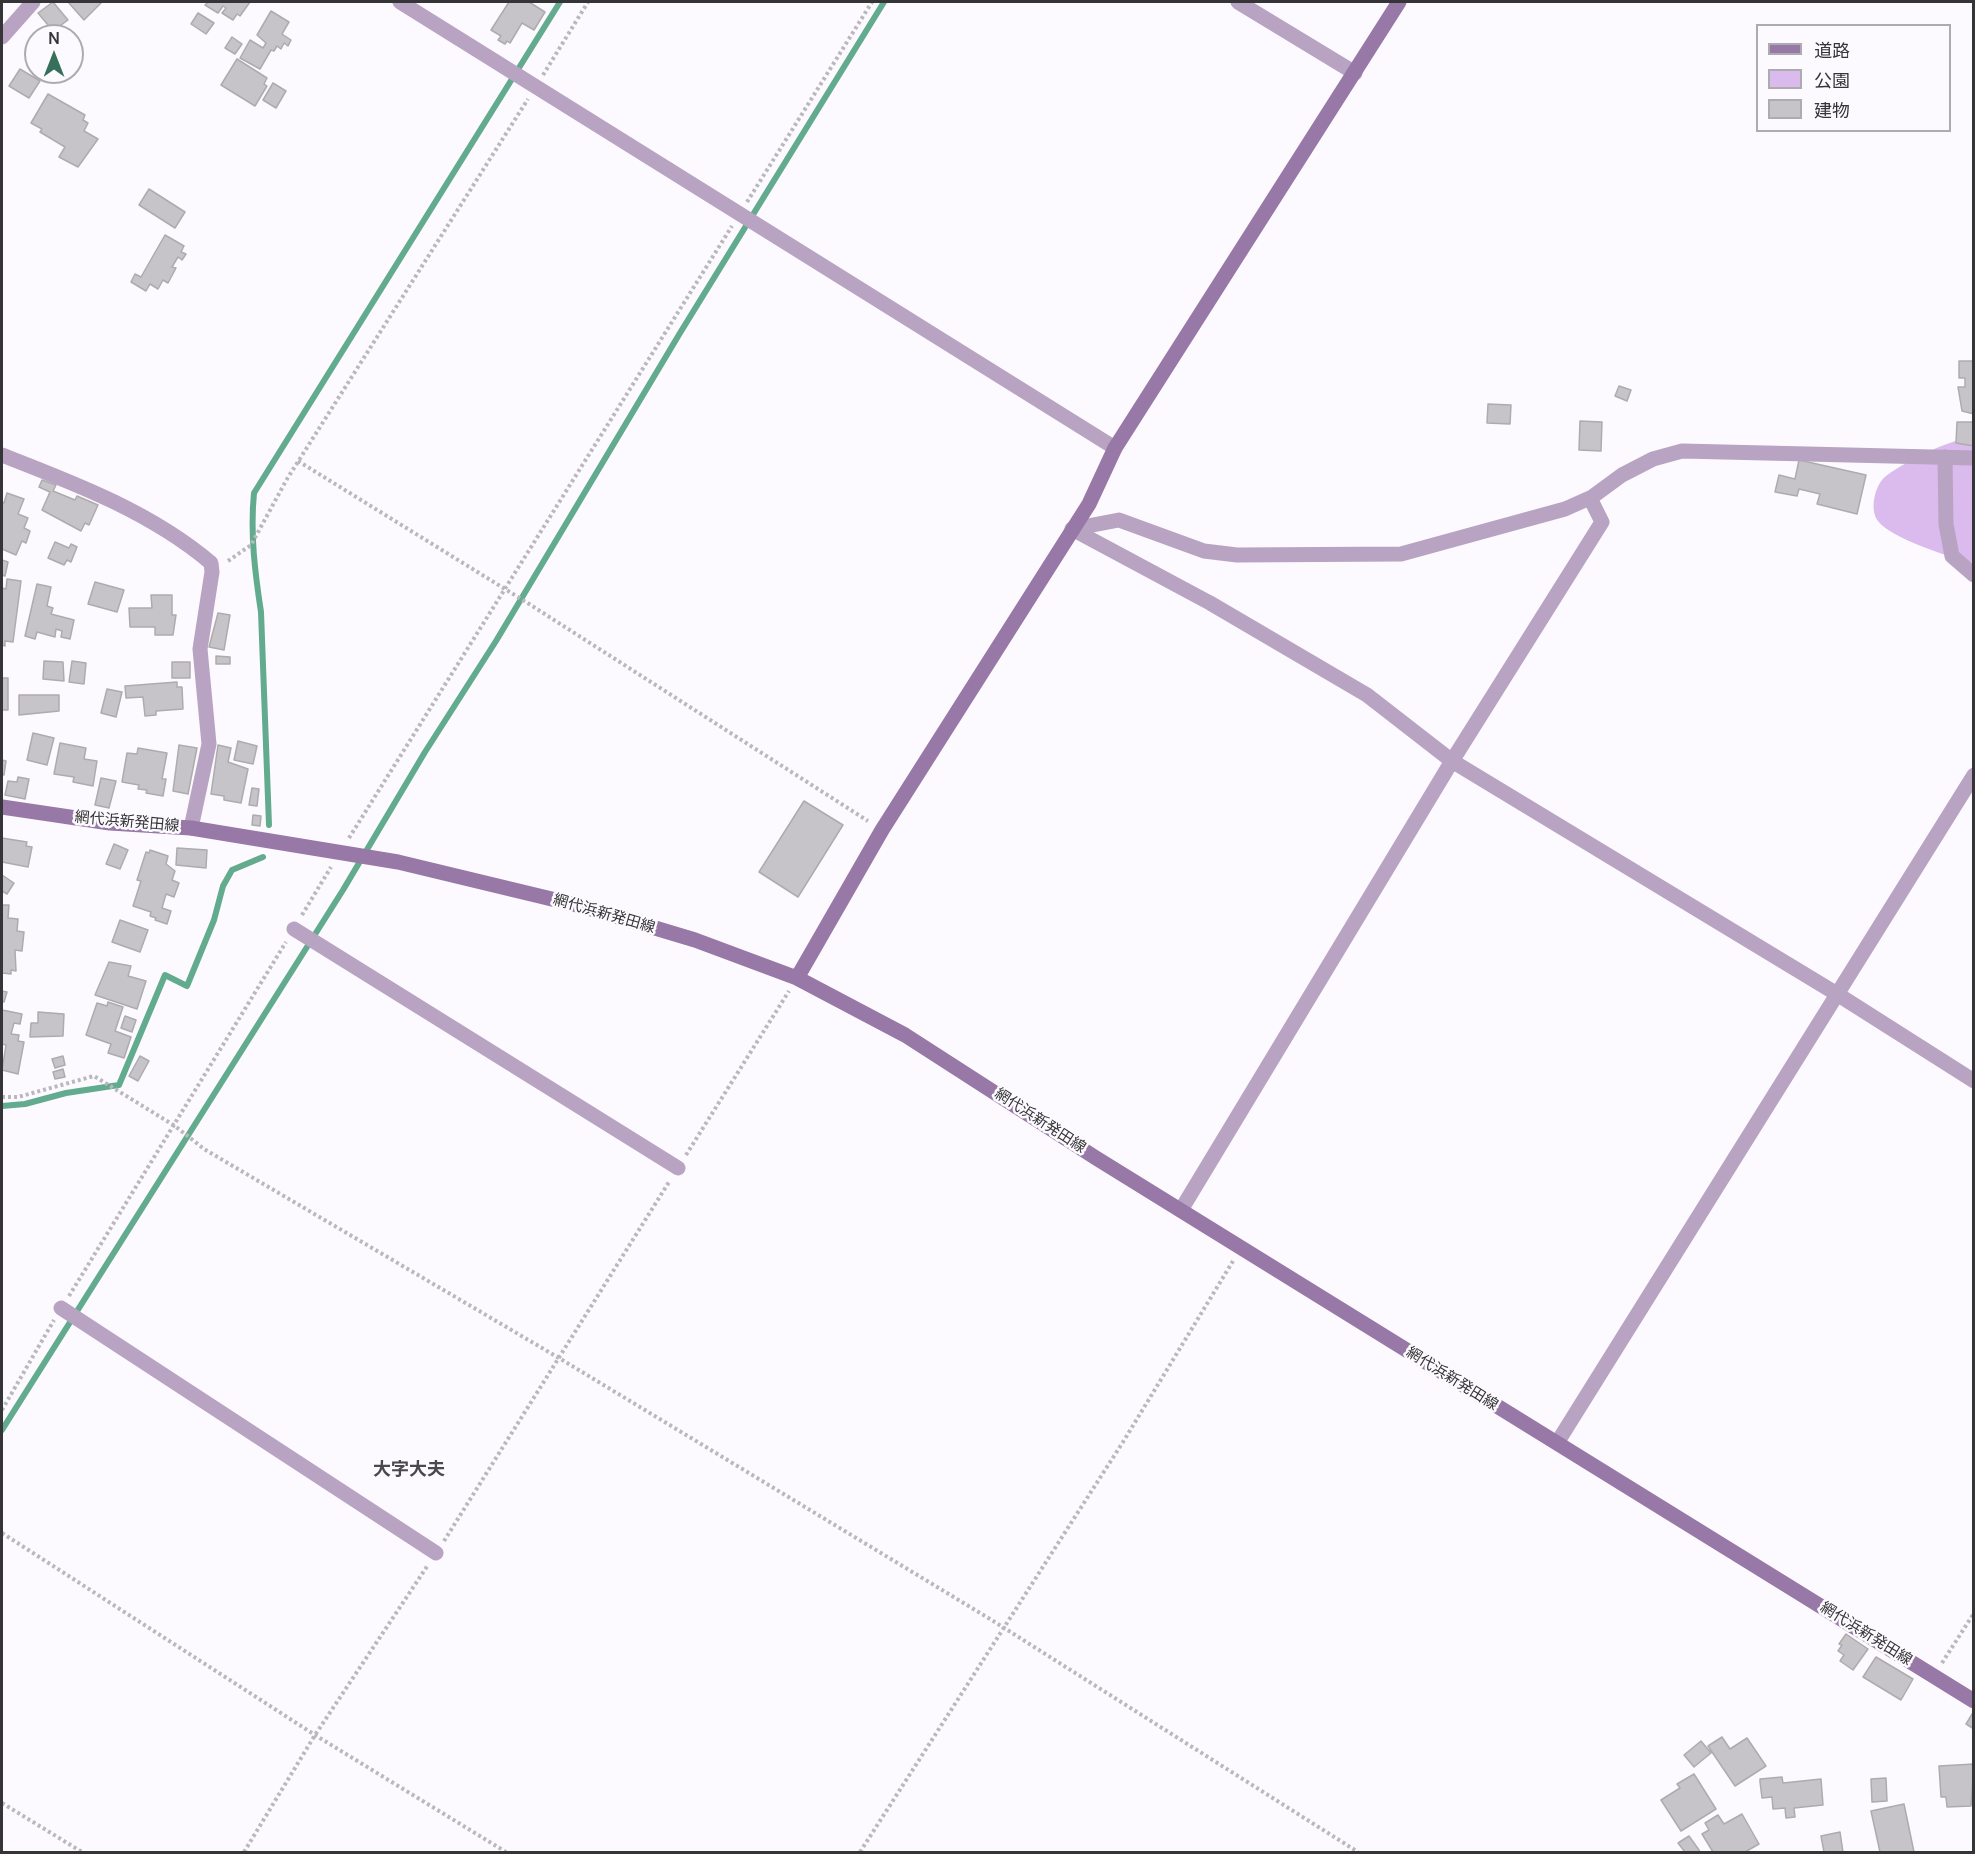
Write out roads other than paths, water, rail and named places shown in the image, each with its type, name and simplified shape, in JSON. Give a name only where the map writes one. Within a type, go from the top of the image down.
[{"type":"main road","points":[[797,978],[882,830],[1089,504],[1115,448],[1399,2]]},
{"type":"main road","name":"網代浜新発田線","points":[[2,807],[110,823],[191,828],[340,852],[432,870],[585,907],[694,940],[797,978],[905,1035],[1241,1248],[1974,1701]]},
{"type":"street","points":[[2,37],[33,2]]},
{"type":"street","points":[[400,2],[1115,448]]},
{"type":"street","points":[[1238,2],[1355,73]]},
{"type":"street","points":[[1072,529],[1119,520],[1204,551],[1237,555],[1401,554],[1511,526],[1565,509],[1590,498],[1643,465],[1682,451],[1974,458]]},
{"type":"street","points":[[2,455],[56,475],[156,524],[211,563],[212,572],[200,649],[209,744],[191,828]]},
{"type":"street","points":[[1945,457],[1946,524],[1952,556],[1974,575]]},
{"type":"street","points":[[1181,1210],[1452,761],[1602,522],[1590,498]]},
{"type":"street","points":[[1072,529],[1210,603],[1367,695],[1452,761],[1837,994],[1974,1081]]},
{"type":"street","points":[[1557,1443],[1974,775]]},
{"type":"street","points":[[294,929],[678,1168]]},
{"type":"street","points":[[61,1308],[436,1553]]},
{"type":"waterway","points":[[269,825],[261,612],[253,538],[254,493],[560,2]]},
{"type":"waterway","points":[[2,1430],[343,890],[425,752],[496,641],[680,333],[884,2]]},
{"type":"waterway","points":[[2,1106],[25,1104],[66,1093],[119,1085],[165,975],[187,986],[214,920],[223,886],[232,870],[263,857]]},
{"type":"district","name":"大字大夫","points":[[409,1470]]}]
